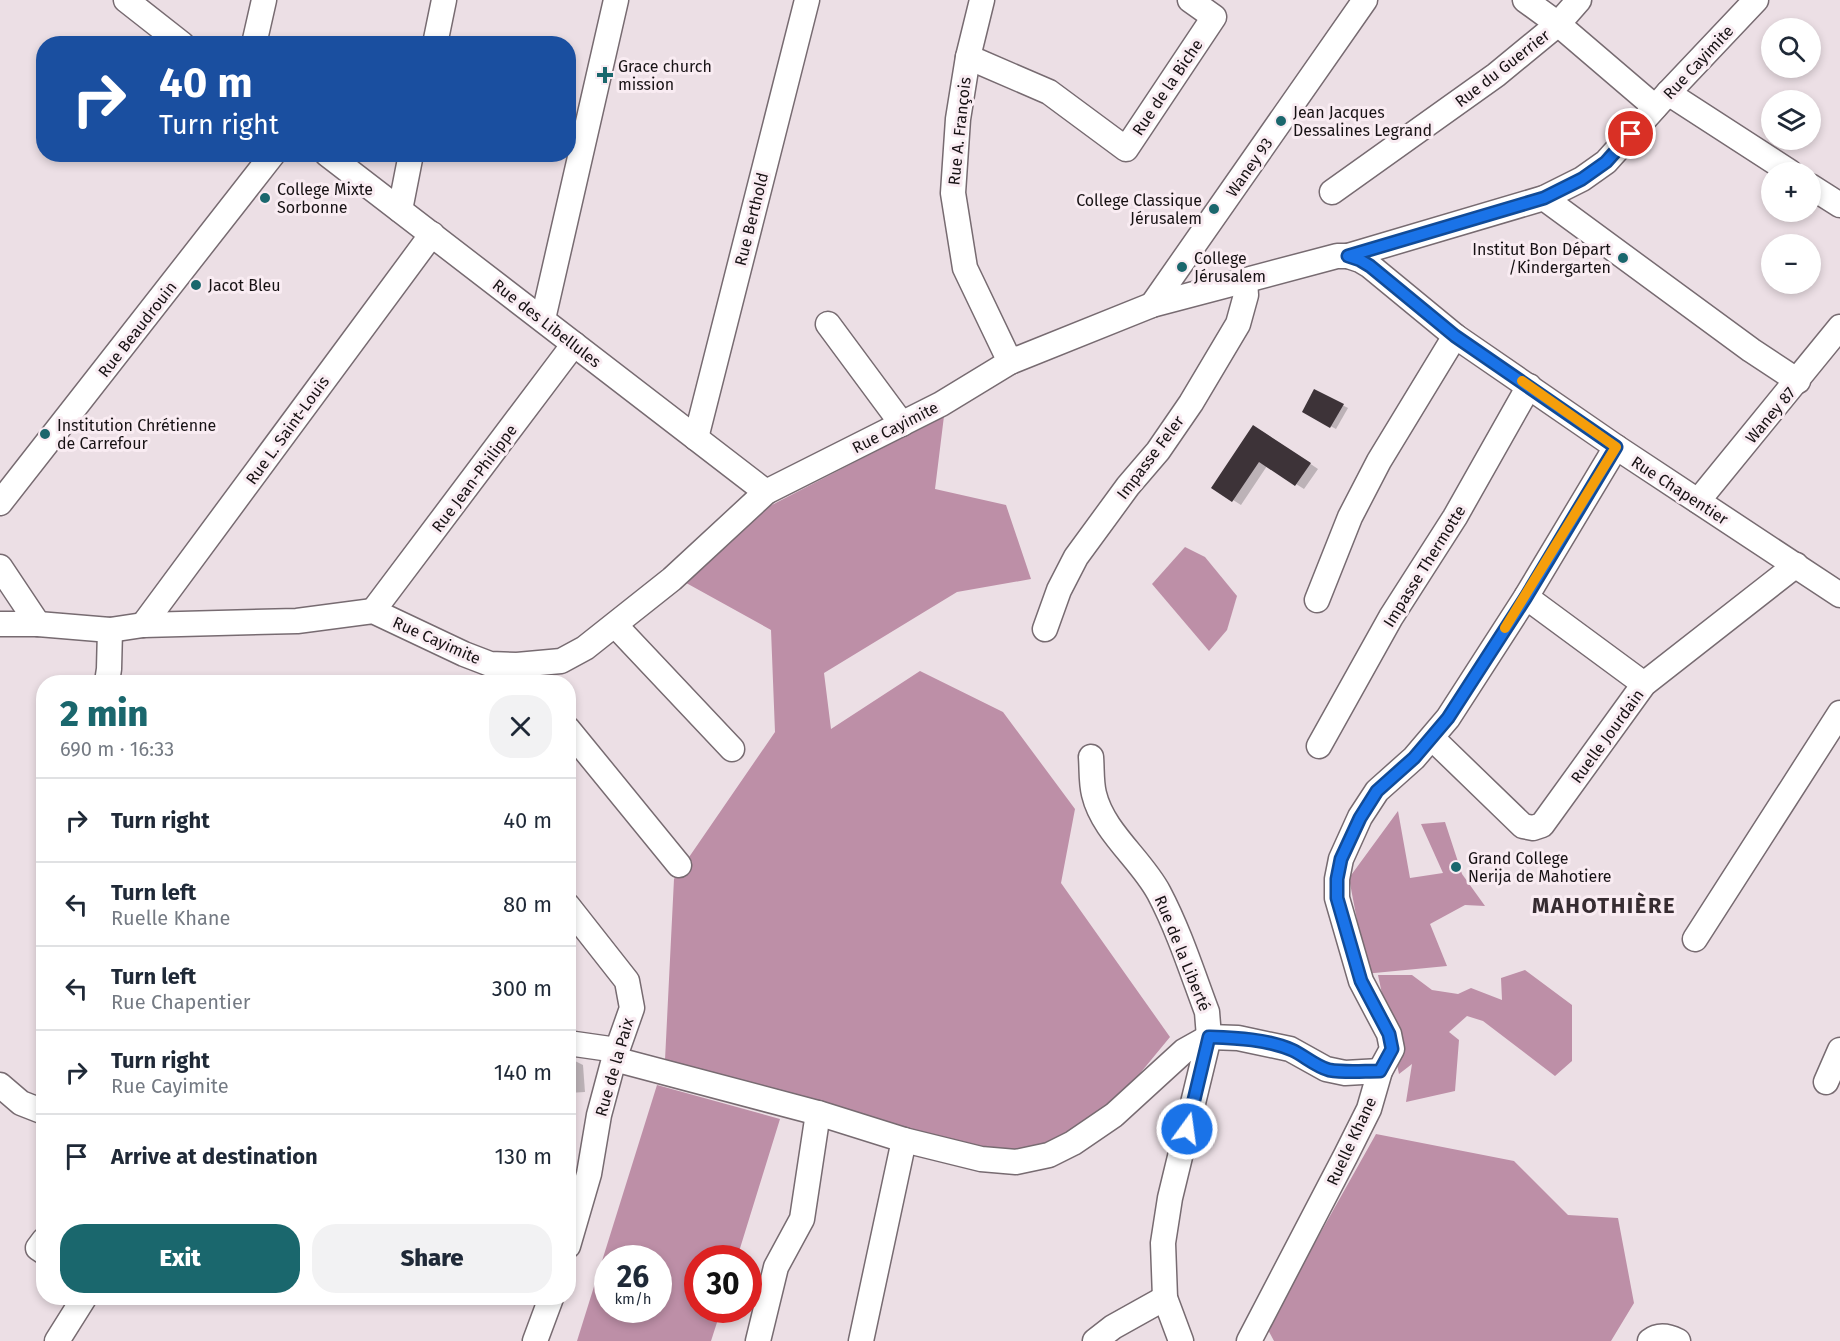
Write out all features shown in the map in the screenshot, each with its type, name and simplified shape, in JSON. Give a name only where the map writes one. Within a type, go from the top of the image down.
[{"type":"street","points":[[126,0],[172,36]]},
{"type":"street","points":[[256,36],[264,0]]},
{"type":"street","points":[[437,36],[444,0]]},
{"type":"street","points":[[543,319],[616,0]]},
{"type":"street","name":"Rue Berthold","points":[[696,438],[807,0]]},
{"type":"street","name":"Rue A. François","points":[[982,0],[968,57],[958,119],[953,193],[965,268],[1010,362]]},
{"type":"street","name":"Rue de la Biche","points":[[968,57],[1050,92],[1126,148],[1214,17],[1190,0]]},
{"type":"street","name":"Waney 93","points":[[1152,305],[1365,0]]},
{"type":"street","points":[[1525,0],[1662,100],[1772,162]]},
{"type":"street","name":"Rue du Guerrier","points":[[1332,192],[1496,75],[1558,24],[1579,0]]},
{"type":"street","name":"Rue Cayimite","points":[[0,624],[38,624],[110,630],[143,626],[297,621],[373,611],[487,673],[524,674],[561,661],[585,648],[672,579],[766,492],[941,404],[1010,362],[1152,305],[1337,256],[1348,256],[1544,198],[1582,179],[1606,162],[1749,2]]},
{"type":"street","name":"Rue Beaudrouin","points":[[0,503],[267,162]]},
{"type":"street","name":"Rue des Libellules","points":[[337,162],[766,492]]},
{"type":"street","points":[[400,210],[409,162]]},
{"type":"street","points":[[1821,193],[1840,205]]},
{"type":"street","points":[[1544,198],[1751,350],[1798,381]]},
{"type":"street","name":"Rue L. Saint-Louis","points":[[143,626],[432,234]]},
{"type":"street","name":"Rue Chapentier","points":[[1348,256],[1370,266],[1455,336],[1616,447],[1838,591]]},
{"type":"street","name":"Impasse Feler","points":[[1045,629],[1059,590],[1076,557],[1128,486],[1165,441],[1191,403],[1238,324],[1246,295],[1245,281]]},
{"type":"street","points":[[828,324],[902,424]]},
{"type":"street","name":"Waney 87","points":[[1698,501],[1840,327]]},
{"type":"street","points":[[1317,600],[1350,517],[1379,461],[1455,336]]},
{"type":"street","name":"Rue Jean-Philippe","points":[[373,611],[574,344]]},
{"type":"street","name":"Impasse Thermotte","points":[[1319,747],[1391,617],[1455,517],[1529,386]]},
{"type":"street","name":"Ruelle Khane","points":[[1249,1341],[1369,1109],[1380,1071],[1392,1049],[1389,1034],[1361,981],[1337,898],[1337,879],[1341,859],[1360,818],[1377,791],[1414,758],[1448,718],[1526,597],[1616,447]]},
{"type":"street","name":"Ruelle Jourdain","points":[[1432,738],[1523,826],[1538,828],[1644,684],[1796,565]]},
{"type":"street","points":[[0,567],[38,624]]},
{"type":"street","points":[[1526,597],[1644,684]]},
{"type":"street","points":[[615,625],[732,749]]},
{"type":"street","points":[[108,675],[110,630]]},
{"type":"street","points":[[1695,939],[1840,713]]},
{"type":"street","points":[[576,739],[679,865]]},
{"type":"street","name":"Rue de la Liberté","points":[[1091,757],[1092,782],[1099,808],[1109,826],[1147,874],[1173,920],[1207,1012],[1209,1037],[1170,1198],[1163,1243],[1165,1298],[1181,1341]]},
{"type":"street","name":"Rue de la Paix","points":[[576,916],[627,981],[632,1008],[599,1115],[589,1174],[576,1219]]},
{"type":"street","points":[[576,1045],[616,1054],[904,1140],[981,1159],[1016,1162],[1049,1155],[1073,1143],[1114,1114],[1184,1051],[1209,1037],[1238,1038],[1290,1049],[1326,1069],[1345,1073],[1380,1071]]},
{"type":"street","points":[[1826,1082],[1840,1050]]},
{"type":"street","points":[[0,1085],[21,1103],[36,1109]]},
{"type":"street","points":[[758,1341],[776,1267],[802,1219],[818,1113]]},
{"type":"street","points":[[861,1341],[904,1140]]},
{"type":"street","points":[[1095,1341],[1113,1327],[1165,1298]]},
{"type":"street","points":[[57,1341],[80,1305]]},
{"type":"street","points":[[535,1341],[548,1305]]},
{"type":"street","points":[[1650,1341],[1655,1337],[1669,1336],[1678,1341]]},
{"type":"shaded area","points":[[944,416],[935,489],[1006,505],[1031,579],[957,592],[824,673],[831,729],[920,671],[1003,712],[1075,809],[1061,883],[1170,1037],[1104,1117],[1011,1172],[665,1060],[674,879],[775,732],[771,630],[679,579],[766,508]]},
{"type":"shaded area","points":[[1185,547],[1205,557],[1237,596],[1227,630],[1209,651],[1152,584]]},
{"type":"shaded area","points":[[1398,811],[1410,878],[1443,873],[1421,824],[1445,822],[1462,874],[1485,906],[1465,905],[1430,924],[1447,966],[1364,974],[1363,952],[1349,878]]},
{"type":"shaded area","points":[[1525,970],[1572,1005],[1572,1061],[1555,1076],[1483,1021],[1467,1016],[1449,1032],[1459,1040],[1455,1091],[1406,1102],[1412,1064],[1399,1074],[1378,975],[1412,975],[1432,990],[1458,994],[1471,988],[1502,1000],[1501,978]]},
{"type":"shaded area","points":[[657,1085],[780,1119],[741,1245],[684,1245],[684,1323],[717,1323],[711,1341],[577,1341],[594,1287],[594,1323],[672,1323],[672,1245],[607,1245]]},
{"type":"shaded area","points":[[1376,1134],[1514,1161],[1568,1215],[1618,1218],[1634,1303],[1611,1341],[1274,1341],[1267,1328]]},
{"type":"building","points":[[1314,389],[1344,404],[1330,428],[1302,412]]},
{"type":"building","points":[[1253,425],[1311,463],[1295,486],[1259,462],[1232,502],[1211,488]]},
{"type":"slow traffic","points":[[1505,628],[1616,447],[1522,381]]},
{"type":"place","name":"Grace church mission","points":[[605,75]]},
{"type":"place","name":"Jean Jacques Dessalines Legrand","points":[[1281,121]]},
{"type":"place","name":"College Mixte Sorbonne","points":[[265,198]]},
{"type":"place","name":"College Classique Jérusalem","points":[[1214,209]]},
{"type":"place","name":"Institut Bon Départ /Kindergarten","points":[[1623,258]]},
{"type":"place","name":"College Jérusalem","points":[[1182,267]]},
{"type":"place","name":"Jacot Bleu","points":[[196,285]]},
{"type":"place","name":"Institution Chrétienne de Carrefour","points":[[45,434]]},
{"type":"place","name":"Grand College Nerija de Mahotiere","points":[[1456,867]]},
{"type":"district","name":"MAHOTHIÈRE","points":[[1604,905]]},
{"type":"route","points":[[1187,1129],[1209,1037],[1238,1038],[1290,1049],[1312,1063],[1345,1073],[1380,1071],[1386,1062],[1392,1049],[1389,1034],[1361,981],[1337,898],[1337,879],[1341,859],[1360,818],[1377,791],[1423,749],[1448,718],[1526,597],[1616,447],[1455,336],[1370,266],[1348,256],[1544,198],[1582,179],[1606,162],[1631,134]]}]
